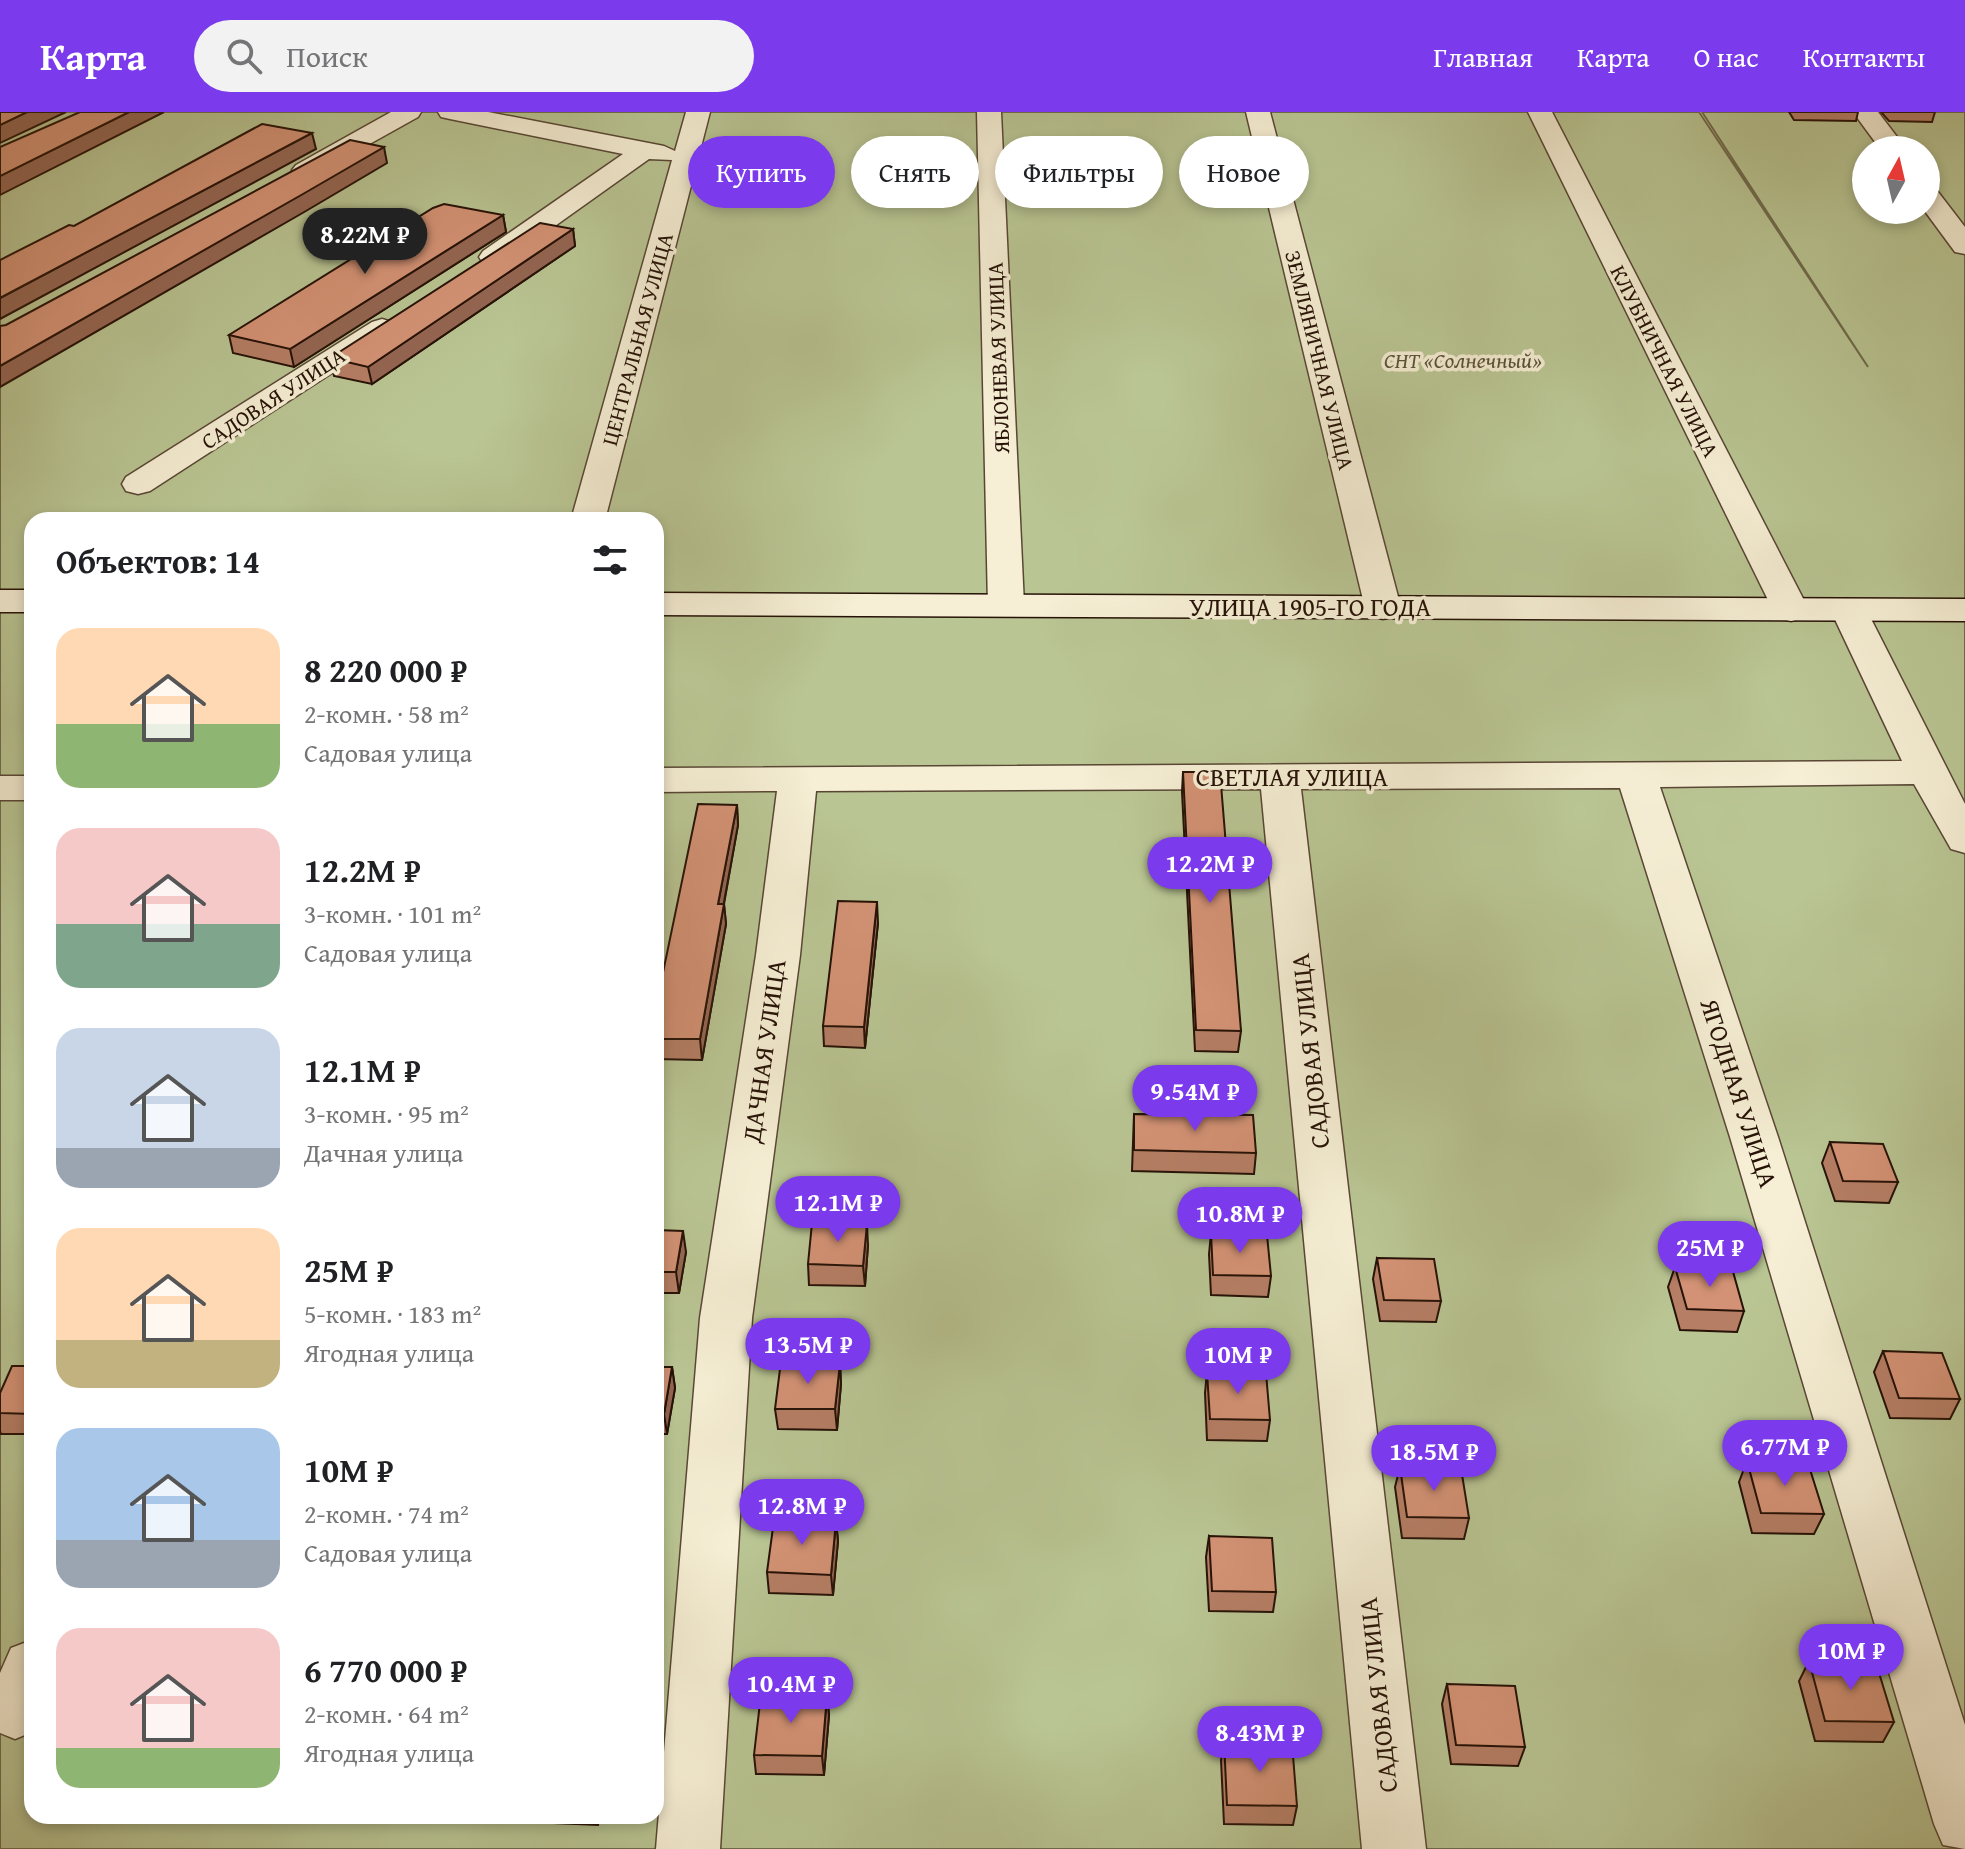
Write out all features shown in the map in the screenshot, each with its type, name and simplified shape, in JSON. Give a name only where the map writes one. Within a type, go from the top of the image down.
[{"type":"street","points":[[278,184],[409,112]]},
{"type":"street","points":[[450,112],[686,158]]},
{"type":"street","name":"ЦЕНТРАЛЬНАЯ УЛИЦА","points":[[590,512],[698,112]]},
{"type":"street","name":"ЯБЛОНЕВАЯ УЛИЦА","points":[[989,112],[1006,605]]},
{"type":"street","name":"ЗЕМЛЯНИЧНАЯ УЛИЦА","points":[[1258,112],[1383,608]]},
{"type":"street","name":"КЛУБНИЧНАЯ УЛИЦА","points":[[1540,112],[1791,610]]},
{"type":"street","points":[[1865,112],[1883,136]]},
{"type":"street","points":[[466,274],[645,150]]},
{"type":"street","points":[[1940,213],[1965,246]]},
{"type":"street","name":"САДОВАЯ УЛИЦА","points":[[138,484],[401,316]]},
{"type":"street","points":[[0,601],[24,601]]},
{"type":"street","name":"УЛИЦА 1905-ГО ГОДА","points":[[664,604],[1965,610]]},
{"type":"street","points":[[1849,611],[1927,772],[1965,840]]},
{"type":"street","name":"СВЕТЛАЯ УЛИЦА","points":[[664,780],[1927,772]]},
{"type":"street","name":"ЯГОДНАЯ УЛИЦА","points":[[1636,776],[1754,1137],[1965,1824]]},
{"type":"street","name":"ДАЧНАЯ УЛИЦА","points":[[688,1849],[726,1318],[778,955],[798,778]]},
{"type":"street","name":"САДОВАЯ УЛИЦА","points":[[1280,778],[1394,1849]]},
{"type":"street","points":[[0,788],[24,788]]},
{"type":"green space","name":"СНТ «Солнечный»","points":[[0,112],[1699,112],[1868,367],[1702,112],[1965,112],[1965,1849],[0,1849]]},
{"type":"building","points":[[0,112],[27,112],[0,125]]},
{"type":"building","points":[[80,112],[129,112],[0,176],[0,147]]},
{"type":"building","points":[[262,124],[312,133],[0,298],[0,260],[69,225],[74,226]]},
{"type":"building","points":[[350,140],[384,147],[0,366],[0,326]]},
{"type":"building","points":[[444,204],[503,215],[290,349],[229,335],[433,208]]},
{"type":"building","points":[[540,223],[573,229],[368,367],[330,358]]},
{"type":"building","points":[[1183,772],[1220,772],[1241,1031],[1196,1030]]},
{"type":"building","points":[[698,804],[737,805],[718,904],[724,904],[700,1039],[664,1039],[664,968]]},
{"type":"building","points":[[838,901],[877,902],[864,1027],[823,1026]]},
{"type":"building","points":[[1134,1114],[1253,1115],[1256,1153],[1134,1150]]},
{"type":"building","points":[[1830,1142],[1883,1144],[1898,1182],[1843,1181]]},
{"type":"building","points":[[812,1223],[867,1224],[863,1266],[808,1264]]},
{"type":"building","points":[[664,1230],[683,1231],[676,1272],[664,1272]]},
{"type":"building","points":[[1211,1233],[1267,1235],[1271,1276],[1213,1275]]},
{"type":"building","points":[[1377,1258],[1434,1259],[1441,1301],[1384,1300]]},
{"type":"building","points":[[1675,1267],[1732,1268],[1744,1311],[1687,1309]]},
{"type":"building","points":[[1883,1351],[1942,1353],[1960,1399],[1899,1398]]},
{"type":"building","points":[[781,1361],[840,1363],[835,1409],[775,1409]]},
{"type":"building","points":[[12,1366],[24,1366],[24,1414],[0,1413],[0,1393]]},
{"type":"building","points":[[664,1367],[672,1367],[664,1414]]},
{"type":"building","points":[[1207,1372],[1266,1373],[1270,1420],[1210,1419]]},
{"type":"building","points":[[1747,1461],[1808,1463],[1824,1514],[1761,1513]]},
{"type":"building","points":[[1400,1467],[1461,1468],[1469,1518],[1407,1517]]},
{"type":"building","points":[[774,1520],[836,1521],[831,1575],[767,1572]]},
{"type":"building","points":[[1209,1536],[1272,1538],[1276,1592],[1212,1591]]},
{"type":"building","points":[[1809,1661],[1876,1663],[1894,1722],[1825,1721]]},
{"type":"building","points":[[1447,1684],[1515,1686],[1525,1747],[1456,1745]]},
{"type":"building","points":[[761,1694],[827,1695],[822,1756],[754,1755]]},
{"type":"building","points":[[1224,1741],[1292,1743],[1297,1806],[1227,1805]]}]
